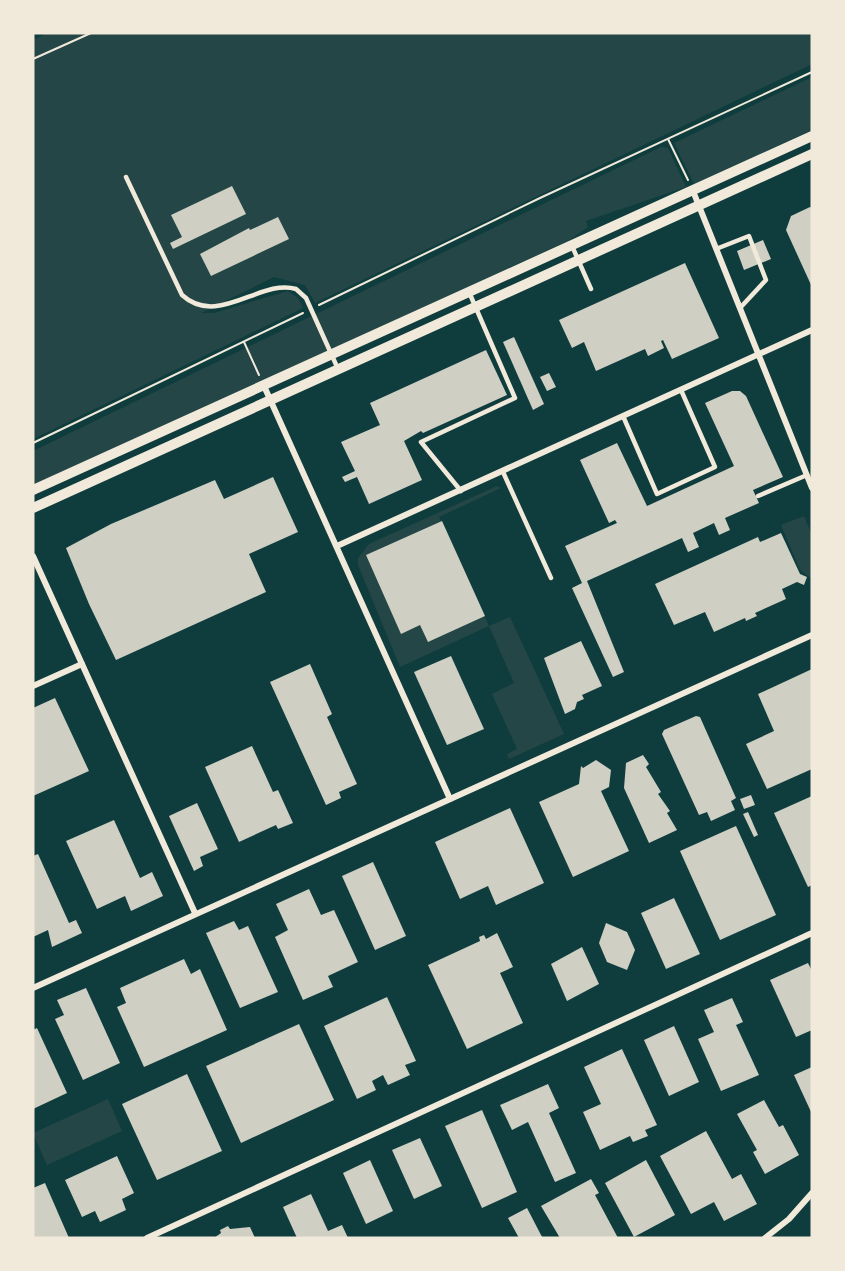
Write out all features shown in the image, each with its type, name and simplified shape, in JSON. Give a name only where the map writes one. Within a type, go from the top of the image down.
[{"type":"street","points":[[33,490],[812,136]]},
{"type":"street","points":[[33,508],[812,154]]},
{"type":"street","points":[[693,191],[812,488]]},
{"type":"street","points":[[337,546],[812,330]]},
{"type":"street","points":[[264,386],[450,799]]},
{"type":"street","points":[[33,556],[195,913]]},
{"type":"street","points":[[33,988],[812,634]]},
{"type":"street","points":[[33,686],[82,664]]},
{"type":"street","points":[[147,1238],[812,933]]},
{"type":"street","points":[[765,1238],[789,1219],[812,1193]]},
{"type":"lane","points":[[126,177],[182,295],[210,307],[292,287],[303,294],[338,369]]},
{"type":"lane","points":[[716,249],[749,236],[766,280],[740,308]]},
{"type":"lane","points":[[572,246],[591,289]]},
{"type":"lane","points":[[461,491],[421,442],[515,398],[469,292]]},
{"type":"lane","points":[[623,416],[657,494],[715,467],[681,390]]},
{"type":"lane","points":[[502,472],[551,578]]},
{"type":"lane","points":[[758,496],[807,475]]},
{"type":"path","points":[[33,59],[90,33]]},
{"type":"path","points":[[33,443],[812,72]]},
{"type":"path","points":[[668,139],[693,191]]},
{"type":"path","points":[[244,342],[264,386]]},
{"type":"shaded area","points":[[47,33],[812,33],[812,64],[315,303],[305,285],[274,277],[201,313],[214,313],[288,291],[298,298],[303,308],[33,439],[33,40]]},
{"type":"shaded area","points":[[812,77],[812,130],[694,184],[674,143]]},
{"type":"shaded area","points":[[661,147],[668,148],[686,187],[586,221],[588,227],[568,241],[33,485],[33,451]]},
{"type":"shaded area","points":[[497,486],[501,488],[439,517],[489,626],[400,667],[358,565],[358,558],[369,544]]},
{"type":"shaded area","points":[[804,516],[812,535],[812,579],[800,570],[781,525]]},
{"type":"shaded area","points":[[510,617],[564,734],[509,759],[507,754],[517,749],[492,694],[514,683],[489,626]]},
{"type":"shaded area","points":[[108,1099],[122,1131],[47,1165],[33,1133]]},
{"type":"building","points":[[232,186],[246,214],[173,249],[170,243],[182,237],[171,215]]},
{"type":"building","points":[[812,208],[812,287],[786,230],[791,216]]},
{"type":"building","points":[[278,217],[289,239],[211,276],[200,254],[249,228],[250,230]]},
{"type":"building","points":[[763,240],[771,259],[744,270],[737,251]]},
{"type":"building","points":[[685,263],[719,338],[672,359],[663,340],[661,341],[664,348],[648,356],[645,349],[596,371],[584,342],[572,348],[559,320]]},
{"type":"building","points":[[514,337],[544,404],[533,410],[503,342]]},
{"type":"building","points":[[486,350],[507,395],[423,433],[421,431],[404,441],[422,480],[369,504],[357,477],[345,482],[342,477],[355,471],[341,442],[380,425],[370,403]]},
{"type":"building","points":[[549,373],[556,387],[547,391],[540,377]]},
{"type":"building","points":[[732,391],[740,391],[746,396],[783,477],[753,490],[759,503],[725,518],[730,530],[719,535],[714,523],[693,533],[699,547],[688,552],[682,538],[587,581],[624,672],[613,677],[572,588],[582,583],[565,546],[617,523],[615,520],[609,523],[580,460],[617,443],[647,506],[734,466],[705,403]]},
{"type":"building","points":[[273,477],[298,532],[249,554],[266,592],[116,660],[89,604],[66,548],[111,524],[215,480],[224,499]]},
{"type":"building","points":[[442,521],[485,616],[428,642],[420,625],[401,634],[366,555]]},
{"type":"building","points":[[781,533],[800,574],[807,577],[804,585],[797,582],[782,589],[786,599],[755,613],[757,616],[746,621],[745,618],[714,632],[705,612],[674,625],[655,584],[758,537],[760,542]]},
{"type":"building","points":[[581,641],[602,686],[582,695],[584,699],[577,702],[575,709],[565,714],[544,658]]},
{"type":"building","points":[[451,656],[484,729],[447,745],[414,672]]},
{"type":"building","points":[[310,664],[332,714],[327,717],[357,784],[339,792],[341,798],[326,805],[270,682]]},
{"type":"building","points":[[812,669],[812,769],[767,789],[746,744],[774,731],[758,694]]},
{"type":"building","points":[[55,698],[89,771],[33,796],[33,708]]},
{"type":"building","points":[[696,716],[700,717],[736,798],[731,801],[735,810],[711,821],[707,812],[699,815],[662,734],[664,730]]},
{"type":"building","points":[[252,746],[273,792],[278,790],[293,823],[278,829],[276,825],[239,842],[205,767]]},
{"type":"building","points":[[643,755],[649,764],[646,767],[661,792],[658,794],[670,811],[667,813],[677,830],[649,843],[624,788],[626,763]]},
{"type":"building","points":[[596,760],[611,770],[609,787],[601,791],[629,851],[573,877],[539,802],[579,784],[581,766],[583,768]]},
{"type":"building","points":[[751,795],[755,805],[744,809],[740,799]]},
{"type":"building","points":[[812,796],[812,885],[808,887],[774,813]]},
{"type":"building","points":[[197,803],[218,849],[200,857],[203,866],[194,871],[169,816]]},
{"type":"building","points":[[510,808],[544,883],[496,905],[488,886],[460,899],[435,842]]},
{"type":"building","points":[[748,812],[758,835],[754,837],[743,814]]},
{"type":"building","points":[[114,820],[140,878],[152,872],[163,896],[131,911],[125,896],[97,909],[66,841]]},
{"type":"building","points":[[736,826],[776,915],[720,940],[680,851]]},
{"type":"building","points":[[38,854],[69,923],[76,920],[82,933],[52,947],[48,930],[33,937],[33,856]]},
{"type":"building","points":[[373,862],[406,936],[375,950],[342,876]]},
{"type":"building","points":[[309,889],[321,915],[334,910],[358,962],[328,976],[333,987],[303,1000],[275,937],[288,930],[276,904]]},
{"type":"building","points":[[674,898],[700,954],[666,969],[641,913]]},
{"type":"building","points":[[234,921],[239,930],[248,926],[278,992],[240,1008],[206,933]]},
{"type":"building","points":[[606,923],[627,932],[635,950],[627,970],[607,962],[599,943]]},
{"type":"building","points":[[497,933],[513,967],[500,973],[523,1023],[467,1049],[428,965],[480,941],[479,937],[484,935],[486,939]]},
{"type":"building","points":[[582,947],[599,984],[567,1001],[551,964]]},
{"type":"building","points":[[184,959],[191,974],[200,969],[227,1030],[144,1067],[117,1007],[126,1003],[120,988]]},
{"type":"building","points":[[808,963],[812,971],[812,1030],[796,1037],[770,980]]},
{"type":"building","points":[[86,988],[120,1063],[83,1080],[55,1019],[64,1015],[57,1000]]},
{"type":"building","points":[[387,997],[416,1061],[405,1065],[410,1075],[388,1085],[383,1075],[372,1081],[376,1090],[357,1099],[324,1026]]},
{"type":"building","points":[[732,998],[743,1022],[736,1025],[759,1075],[721,1091],[698,1039],[714,1032],[704,1010]]},
{"type":"building","points":[[299,1024],[334,1100],[241,1143],[206,1066]]},
{"type":"building","points":[[674,1026],[699,1082],[669,1096],[644,1040]]},
{"type":"building","points":[[37,1028],[67,1093],[33,1109],[33,1030]]},
{"type":"building","points":[[622,1049],[657,1125],[645,1130],[648,1136],[633,1142],[630,1136],[600,1150],[583,1112],[601,1104],[584,1067]]},
{"type":"building","points":[[812,1067],[812,1114],[794,1075]]},
{"type":"building","points":[[187,1074],[222,1151],[157,1180],[122,1104]]},
{"type":"building","points":[[548,1084],[559,1108],[549,1113],[576,1173],[555,1182],[528,1122],[512,1130],[500,1105]]},
{"type":"building","points":[[764,1100],[779,1127],[783,1125],[799,1155],[765,1174],[753,1152],[757,1150],[737,1114]]},
{"type":"building","points":[[482,1110],[517,1192],[482,1208],[445,1126]]},
{"type":"building","points":[[706,1131],[732,1179],[741,1174],[757,1204],[724,1221],[714,1202],[691,1214],[660,1156]]},
{"type":"building","points":[[420,1138],[442,1186],[414,1199],[392,1150]]},
{"type":"building","points":[[117,1156],[134,1193],[122,1199],[126,1210],[100,1222],[95,1211],[82,1217],[65,1180]]},
{"type":"building","points":[[370,1160],[393,1211],[366,1224],[343,1173]]},
{"type":"building","points":[[646,1160],[675,1215],[634,1237],[605,1183]]},
{"type":"building","points":[[591,1179],[599,1193],[595,1195],[618,1238],[560,1238],[541,1206]]},
{"type":"building","points":[[45,1183],[69,1238],[33,1238],[33,1188]]},
{"type":"building","points":[[311,1194],[328,1231],[342,1225],[348,1238],[297,1238],[283,1207]]},
{"type":"building","points":[[527,1208],[543,1238],[519,1238],[508,1218]]},
{"type":"building","points":[[228,1226],[230,1229],[250,1227],[255,1238],[214,1238],[221,1233],[220,1230]]}]
